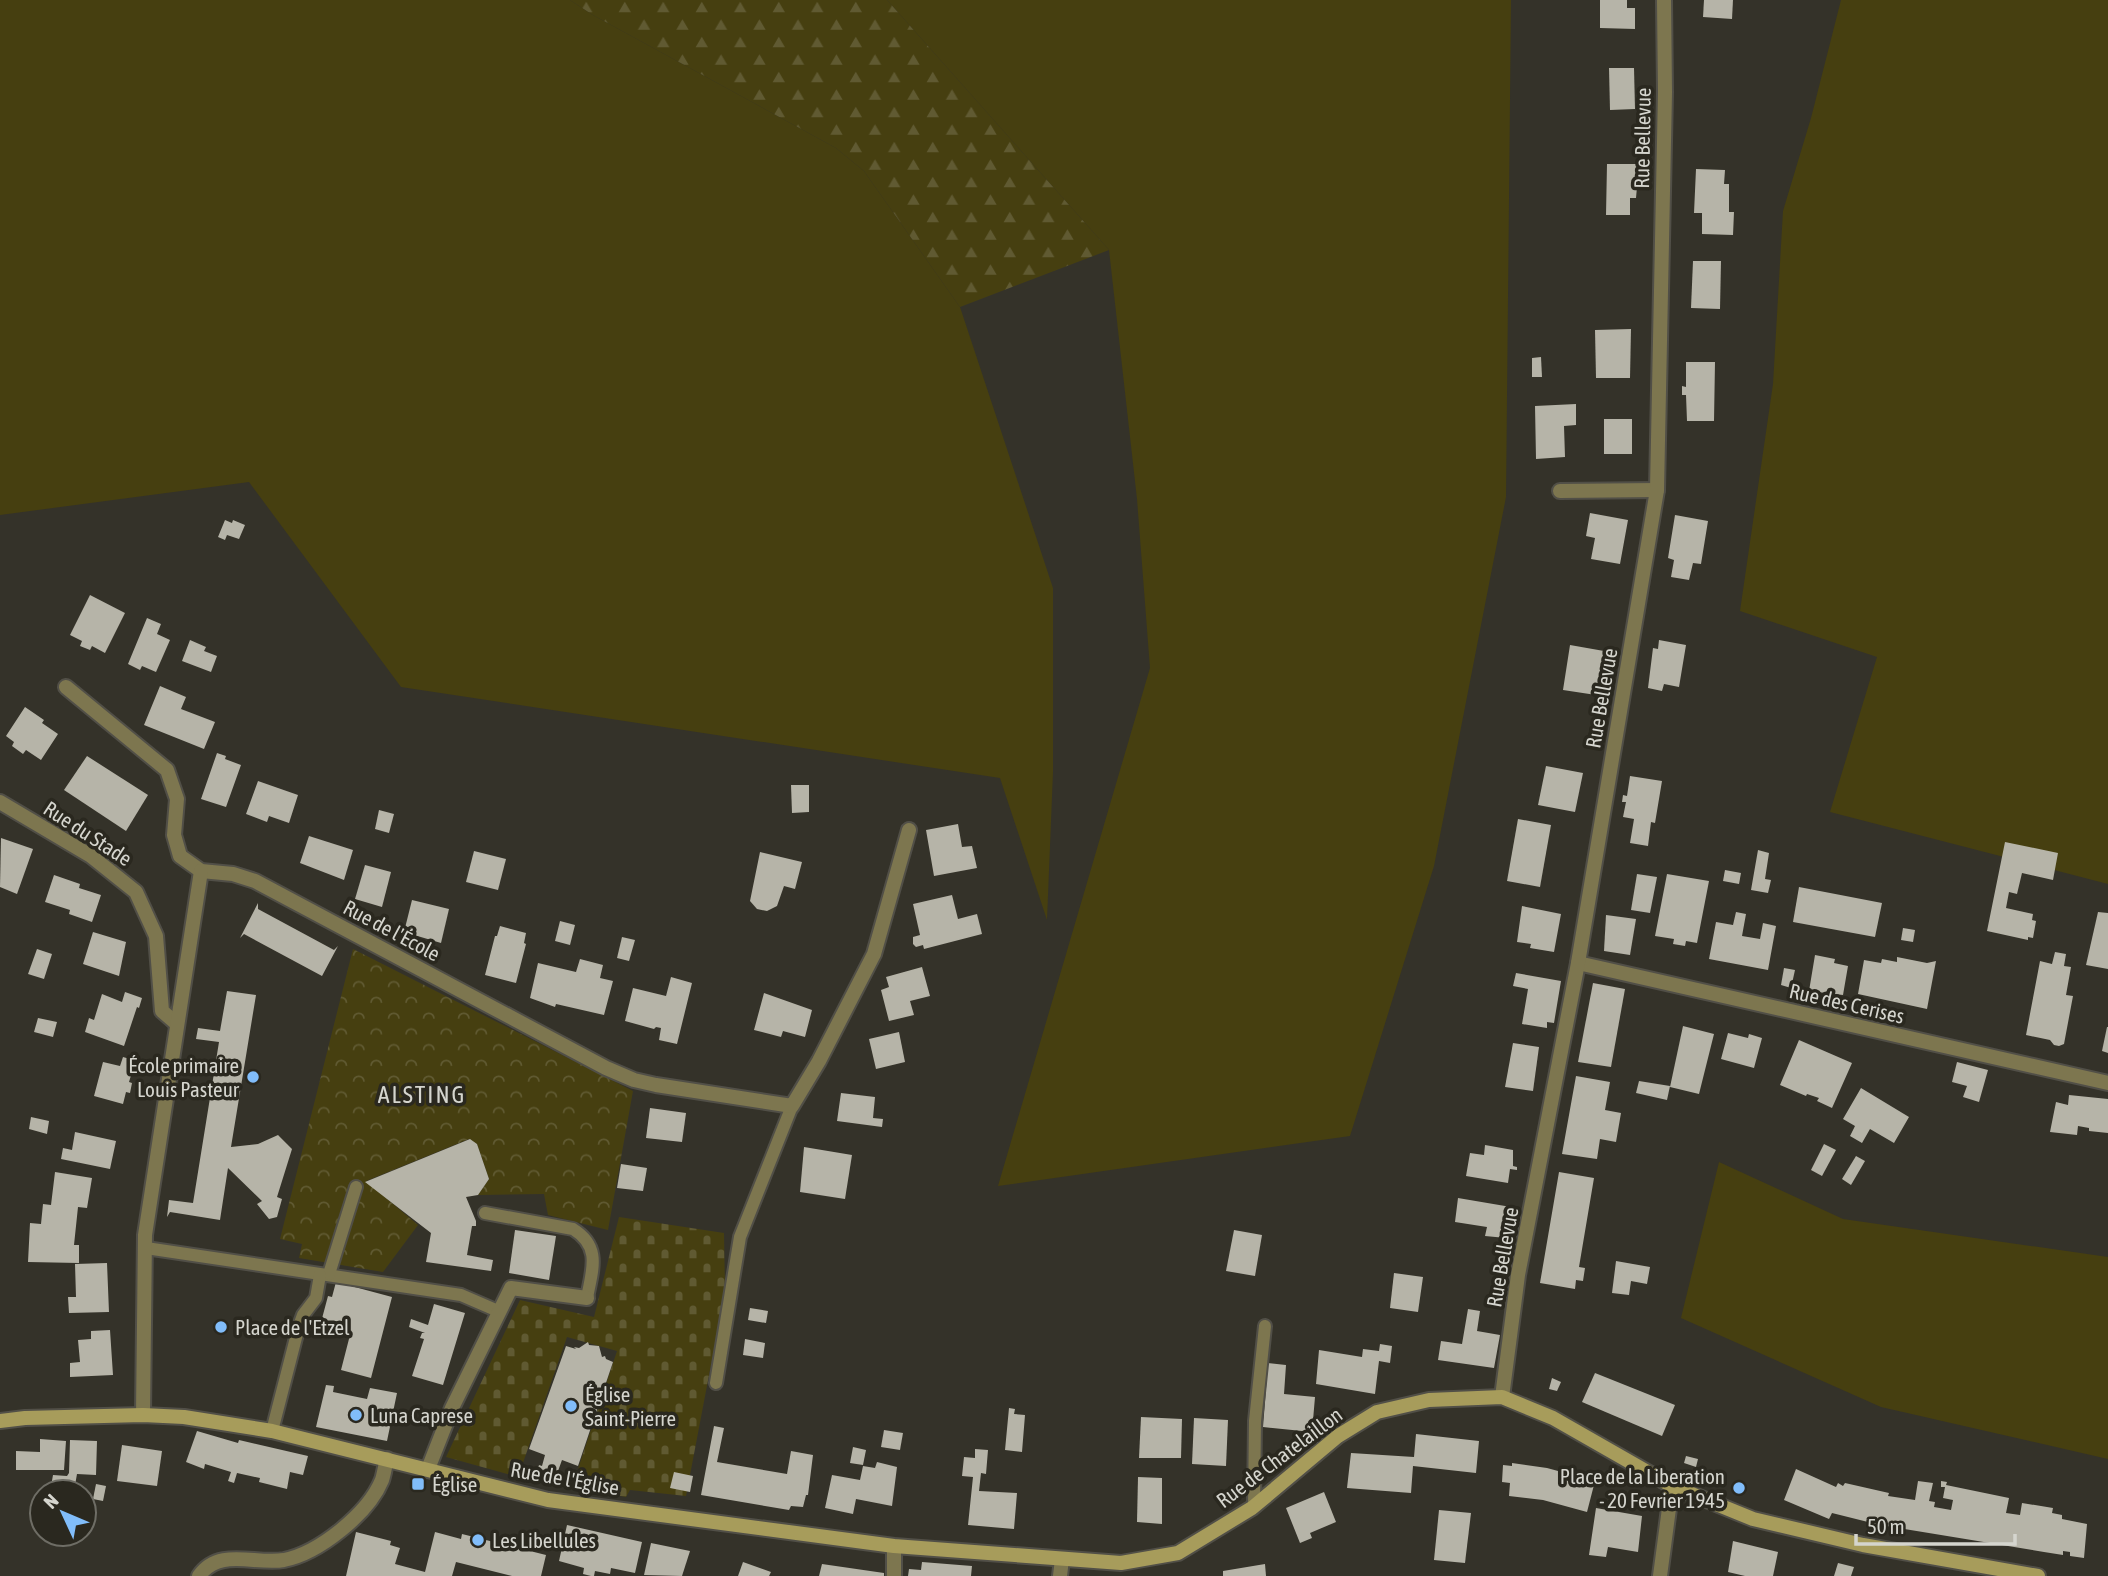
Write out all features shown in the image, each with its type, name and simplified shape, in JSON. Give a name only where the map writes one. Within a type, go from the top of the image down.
[{"type":"main road","name":"Rue de Chatelaillon","points":[[894,1546],[1121,1563],[1178,1553],[1254,1506],[1338,1436],[1377,1412],[1429,1400],[1502,1396],[1553,1418],[1672,1486],[1753,1519],[1863,1545],[2038,1576]]},
{"type":"main road","name":"Rue de l'Église","points":[[0,1421],[144,1415],[184,1417],[272,1431],[548,1500],[894,1546]]},
{"type":"street","name":"Rue Bellevue","points":[[1502,1396],[1518,1275],[1578,963],[1657,490],[1665,92],[1664,0]]},
{"type":"street","points":[[1560,491],[1657,490]]},
{"type":"street","points":[[66,687],[167,770],[177,799],[174,835],[180,856],[201,871],[149,1205],[144,1415]]},
{"type":"street","name":"Rue du Stade","points":[[0,802],[91,856],[136,892],[156,936],[162,1011],[177,1024]]},
{"type":"street","points":[[792,1106],[819,1061],[874,954],[909,830]]},
{"type":"street","name":"Rue de l'École","points":[[201,871],[233,874],[255,881],[606,1068],[634,1080],[792,1106]]},
{"type":"street","name":"Rue des Cerises","points":[[1578,963],[2108,1083]]},
{"type":"street","points":[[428,1469],[452,1408],[511,1288],[587,1298]]},
{"type":"street","points":[[199,1576],[212,1563],[224,1559],[284,1560],[301,1555],[321,1544],[356,1517],[366,1505],[382,1480],[387,1460]]},
{"type":"street","points":[[1660,1576],[1672,1486]]},
{"type":"street","points":[[894,1546],[894,1576]]},
{"type":"street","points":[[1060,1576],[1062,1559]]},
{"type":"lane","points":[[716,1383],[740,1237],[792,1106]]},
{"type":"lane","points":[[272,1431],[299,1326],[303,1315],[316,1297],[356,1188]]},
{"type":"lane","points":[[485,1213],[573,1229],[583,1235],[589,1241],[594,1257],[587,1298]]},
{"type":"lane","points":[[146,1248],[461,1295],[498,1311]]},
{"type":"lane","points":[[1254,1506],[1255,1421],[1265,1326]]},
{"type":"green space","points":[[0,0],[570,0],[836,148],[864,171],[960,307],[1053,588],[1053,772],[1047,920],[1000,778],[401,687],[249,482],[0,515]]},
{"type":"green space","points":[[570,0],[887,0],[1109,250],[960,307],[864,171],[836,148]]},
{"type":"green space","points":[[887,0],[1511,0],[1506,497],[1434,866],[1350,1136],[998,1186],[1150,668],[1137,499],[1109,250]]},
{"type":"green space","points":[[1841,0],[2108,0],[2108,884],[1830,812],[1877,657],[1740,611],[1773,384],[1783,211],[1811,118]]},
{"type":"green space","points":[[353,949],[633,1091],[608,1230],[548,1215],[544,1194],[478,1195],[489,1179],[477,1144],[469,1139],[366,1181],[418,1225],[383,1272],[299,1258],[302,1244],[280,1239]]},
{"type":"green space","points":[[1719,1162],[1843,1219],[2108,1257],[2108,1459],[1881,1407],[1681,1318]]},
{"type":"green space","points":[[619,1217],[724,1233],[725,1291],[686,1496],[630,1490],[626,1497],[572,1487],[617,1351],[567,1337],[518,1477],[446,1457],[520,1300],[594,1317]]},
{"type":"building","points":[[1600,0],[1627,0],[1627,8],[1635,8],[1635,29],[1600,28]]},
{"type":"building","points":[[1704,0],[1733,0],[1732,19],[1703,17]]},
{"type":"building","points":[[1609,68],[1634,68],[1635,109],[1610,110]]},
{"type":"building","points":[[1607,164],[1638,164],[1636,198],[1630,198],[1630,215],[1606,215]]},
{"type":"building","points":[[1696,169],[1725,170],[1724,184],[1729,184],[1729,212],[1734,212],[1733,235],[1702,234],[1702,213],[1694,213]]},
{"type":"building","points":[[1693,261],[1721,261],[1720,309],[1691,308]]},
{"type":"building","points":[[1631,329],[1630,378],[1596,378],[1595,330]]},
{"type":"building","points":[[1541,357],[1542,377],[1532,377],[1532,358]]},
{"type":"building","points":[[1686,362],[1715,362],[1714,421],[1687,421],[1686,395],[1682,395],[1682,386],[1686,387]]},
{"type":"building","points":[[1576,404],[1576,425],[1564,426],[1565,457],[1536,459],[1535,406]]},
{"type":"building","points":[[1604,419],[1632,419],[1632,454],[1604,454]]},
{"type":"building","points":[[1590,513],[1628,520],[1620,564],[1591,559],[1595,538],[1586,536]]},
{"type":"building","points":[[1675,515],[1708,521],[1701,564],[1693,563],[1689,580],[1671,577],[1674,560],[1668,558]]},
{"type":"building","points":[[225,520],[245,525],[239,539],[227,535],[225,540],[218,537]]},
{"type":"building","points":[[90,595],[125,613],[105,653],[92,646],[90,650],[80,646],[82,641],[70,635]]},
{"type":"building","points":[[147,618],[161,624],[157,634],[170,640],[156,672],[142,666],[140,670],[128,664]]},
{"type":"building","points":[[190,640],[206,647],[204,651],[217,656],[211,672],[182,661]]},
{"type":"building","points":[[1659,640],[1686,645],[1679,687],[1664,684],[1662,691],[1648,688],[1653,648],[1658,649]]},
{"type":"building","points":[[1570,645],[1604,651],[1596,695],[1563,690]]},
{"type":"building","points":[[160,686],[186,697],[181,709],[215,722],[204,749],[144,725]]},
{"type":"building","points":[[25,707],[58,734],[41,760],[26,750],[23,754],[12,746],[14,742],[6,736]]},
{"type":"building","points":[[217,753],[241,765],[226,807],[201,799]]},
{"type":"building","points":[[87,756],[148,795],[126,831],[64,790]]},
{"type":"building","points":[[1546,766],[1583,773],[1575,812],[1538,805]]},
{"type":"building","points":[[1630,776],[1662,781],[1655,823],[1651,822],[1648,846],[1630,843],[1634,819],[1623,817],[1626,802],[1622,802],[1623,795],[1627,796]]},
{"type":"building","points":[[258,781],[298,795],[289,823],[269,816],[267,822],[246,814]]},
{"type":"building","points":[[791,785],[809,785],[809,812],[792,813]]},
{"type":"building","points":[[379,810],[394,814],[389,833],[375,829]]},
{"type":"building","points":[[1518,819],[1551,825],[1540,887],[1507,881]]},
{"type":"building","points":[[958,824],[962,847],[972,846],[977,868],[934,876],[926,830]]},
{"type":"building","points":[[309,836],[353,850],[344,880],[300,863]]},
{"type":"building","points":[[1,838],[33,849],[17,894],[0,887]]},
{"type":"building","points":[[2005,842],[2058,853],[2053,880],[2022,873],[2017,894],[2009,892],[2006,908],[2033,914],[2032,920],[2036,921],[2033,938],[2028,937],[2028,940],[1987,931]]},
{"type":"building","points":[[1758,850],[1769,853],[1765,879],[1771,880],[1768,893],[1751,890]]},
{"type":"building","points":[[474,851],[506,859],[498,890],[466,882]]},
{"type":"building","points":[[760,852],[802,862],[795,889],[784,886],[777,906],[767,911],[757,909],[750,901]]},
{"type":"building","points":[[365,865],[391,872],[382,907],[355,899]]},
{"type":"building","points":[[1725,870],[1741,873],[1739,884],[1723,881]]},
{"type":"building","points":[[1637,874],[1657,877],[1650,913],[1631,910]]},
{"type":"building","points":[[1667,874],[1709,881],[1697,943],[1686,941],[1685,946],[1673,944],[1674,939],[1655,936]]},
{"type":"building","points":[[54,875],[80,884],[79,888],[101,895],[92,922],[69,914],[70,910],[45,902]]},
{"type":"building","points":[[1799,887],[1882,903],[1875,937],[1793,922]]},
{"type":"building","points":[[952,895],[958,919],[977,914],[982,934],[924,949],[923,945],[916,947],[913,937],[920,935],[913,904]]},
{"type":"building","points":[[412,900],[449,909],[441,943],[404,932]]},
{"type":"building","points":[[258,903],[258,909],[334,950],[338,946],[322,976],[244,934],[240,938]]},
{"type":"building","points":[[1522,906],[1561,914],[1554,952],[1530,948],[1531,944],[1517,942]]},
{"type":"building","points":[[1736,912],[1746,914],[1742,936],[1760,939],[1763,923],[1776,926],[1768,970],[1709,959],[1716,922],[1733,925]]},
{"type":"building","points":[[2098,912],[2108,913],[2108,969],[2086,965]]},
{"type":"building","points":[[1606,915],[1636,919],[1630,955],[1604,951]]},
{"type":"building","points":[[560,921],[575,925],[570,945],[555,941]]},
{"type":"building","points":[[500,926],[526,933],[526,944],[516,983],[485,975]]},
{"type":"building","points":[[1903,928],[1915,930],[1913,942],[1901,940]]},
{"type":"building","points":[[93,932],[126,942],[119,976],[83,964]]},
{"type":"building","points":[[622,937],[635,940],[629,961],[617,958]]},
{"type":"building","points":[[37,949],[52,954],[44,979],[28,974]]},
{"type":"building","points":[[2055,952],[2066,954],[2064,966],[2071,967],[2066,995],[2073,996],[2064,1044],[2059,1046],[2050,1040],[2026,1035],[2040,961],[2052,964]]},
{"type":"building","points":[[1815,955],[1835,959],[1834,963],[1848,966],[1843,995],[1809,991]]},
{"type":"building","points":[[1897,957],[1927,963],[1936,961],[1927,1009],[1858,994],[1864,960],[1897,962]]},
{"type":"building","points":[[580,959],[603,965],[600,978],[613,981],[604,1015],[556,1004],[555,1007],[530,998],[538,963],[576,972]]},
{"type":"building","points":[[922,967],[930,996],[910,1001],[914,1015],[889,1021],[881,990],[889,987],[886,977]]},
{"type":"building","points":[[1784,968],[1795,970],[1791,988],[1781,985]]},
{"type":"building","points":[[1516,973],[1561,981],[1554,1023],[1547,1022],[1547,1028],[1522,1024],[1528,989],[1513,986]]},
{"type":"building","points":[[671,977],[692,983],[677,1044],[659,1040],[661,1028],[654,1029],[625,1021],[633,988],[666,996]]},
{"type":"building","points":[[1593,983],[1625,989],[1611,1067],[1578,1062]]},
{"type":"building","points":[[227,991],[256,995],[231,1147],[258,1144],[278,1135],[292,1149],[277,1197],[282,1199],[277,1217],[269,1219],[257,1204],[262,1201],[228,1168],[220,1220],[170,1212],[167,1217],[169,1200],[193,1203],[219,1042],[196,1039],[198,1028],[220,1031]]},
{"type":"building","points":[[125,992],[142,998],[124,1046],[85,1032],[89,1018],[94,1020],[102,994],[122,1002]]},
{"type":"building","points":[[764,993],[812,1010],[805,1037],[783,1031],[781,1037],[754,1030]]},
{"type":"building","points":[[38,1018],[57,1022],[53,1037],[34,1032]]},
{"type":"building","points":[[1683,1026],[1714,1034],[1699,1094],[1670,1087]]},
{"type":"building","points":[[2108,1027],[2108,1053],[2102,1051]]},
{"type":"building","points":[[899,1032],[905,1062],[876,1069],[869,1039]]},
{"type":"building","points":[[1728,1033],[1762,1038],[1754,1068],[1721,1059]]},
{"type":"building","points":[[1799,1040],[1852,1063],[1832,1108],[1817,1101],[1819,1098],[1807,1094],[1806,1096],[1780,1085]]},
{"type":"building","points":[[1513,1043],[1539,1047],[1533,1091],[1505,1087]]},
{"type":"building","points":[[123,1057],[140,1062],[137,1073],[132,1072],[130,1093],[126,1092],[123,1104],[94,1096],[103,1062],[120,1066]]},
{"type":"building","points":[[1957,1062],[1988,1070],[1979,1102],[1963,1097],[1967,1086],[1952,1082]]},
{"type":"building","points":[[1576,1076],[1610,1082],[1605,1110],[1621,1113],[1616,1142],[1600,1139],[1597,1159],[1562,1154]]},
{"type":"building","points":[[1639,1081],[1670,1086],[1667,1100],[1636,1093]]},
{"type":"building","points":[[1861,1088],[1909,1117],[1894,1143],[1870,1129],[1862,1143],[1850,1136],[1855,1126],[1843,1119]]},
{"type":"building","points":[[841,1093],[875,1097],[873,1118],[883,1119],[882,1127],[837,1121]]},
{"type":"building","points":[[2069,1095],[2108,1099],[2108,1133],[2089,1131],[2089,1128],[2078,1126],[2077,1135],[2050,1132],[2056,1102],[2068,1105]]},
{"type":"building","points":[[650,1108],[686,1113],[682,1142],[646,1138]]},
{"type":"building","points":[[31,1117],[49,1121],[47,1134],[29,1129]]},
{"type":"building","points":[[75,1132],[116,1141],[110,1169],[61,1159],[63,1148],[72,1150]]},
{"type":"building","points":[[470,1139],[477,1144],[489,1179],[478,1195],[466,1197],[476,1221],[476,1226],[472,1226],[467,1255],[493,1260],[491,1271],[426,1262],[431,1233],[365,1182]]},
{"type":"building","points":[[1824,1144],[1836,1150],[1822,1176],[1811,1170]]},
{"type":"building","points":[[1485,1145],[1513,1150],[1513,1166],[1517,1167],[1517,1170],[1510,1169],[1508,1183],[1466,1176],[1470,1153],[1484,1155]]},
{"type":"building","points":[[804,1147],[852,1155],[845,1199],[800,1192]]},
{"type":"building","points":[[1856,1156],[1865,1161],[1851,1185],[1842,1179]]},
{"type":"building","points":[[621,1164],[647,1168],[643,1191],[617,1188]]},
{"type":"building","points":[[55,1172],[92,1178],[87,1208],[78,1207],[74,1245],[79,1245],[79,1263],[28,1262],[30,1223],[41,1224],[43,1204],[51,1205]]},
{"type":"building","points":[[1559,1172],[1594,1178],[1579,1267],[1585,1268],[1583,1281],[1576,1280],[1575,1289],[1540,1283]]},
{"type":"building","points":[[1458,1198],[1511,1207],[1506,1238],[1485,1236],[1487,1227],[1455,1222]]},
{"type":"building","points":[[515,1230],[556,1236],[549,1280],[509,1273]]},
{"type":"building","points":[[1234,1230],[1262,1235],[1255,1276],[1226,1271]]},
{"type":"building","points":[[1616,1261],[1650,1267],[1647,1284],[1631,1281],[1629,1295],[1612,1293]]},
{"type":"building","points":[[107,1263],[109,1312],[69,1313],[68,1297],[76,1297],[75,1264]]},
{"type":"building","points":[[1394,1273],[1423,1277],[1418,1312],[1390,1308]]},
{"type":"building","points":[[336,1282],[392,1297],[371,1378],[341,1370],[350,1335],[320,1326],[328,1296],[332,1297]]},
{"type":"building","points":[[434,1304],[465,1313],[443,1385],[412,1376],[424,1339],[420,1338],[422,1333],[425,1333],[409,1327],[411,1319],[428,1325]]},
{"type":"building","points":[[750,1308],[768,1311],[766,1323],[748,1320]]},
{"type":"building","points":[[1468,1309],[1480,1311],[1477,1331],[1500,1335],[1494,1368],[1438,1360],[1441,1341],[1462,1344]]},
{"type":"building","points":[[110,1330],[113,1375],[70,1377],[70,1363],[80,1362],[78,1340],[91,1339],[91,1331]]},
{"type":"building","points":[[745,1339],[765,1343],[763,1358],[743,1355]]},
{"type":"building","name":"Église Saint-Pierre","points":[[588,1342],[589,1345],[599,1346],[602,1357],[605,1356],[613,1362],[578,1466],[562,1460],[558,1471],[561,1472],[560,1475],[554,1476],[554,1473],[544,1472],[543,1469],[539,1476],[538,1468],[539,1465],[542,1466],[545,1455],[529,1449],[566,1346],[576,1349],[574,1347],[579,1348]]},
{"type":"building","points":[[1380,1344],[1392,1346],[1390,1363],[1379,1361],[1375,1394],[1316,1384],[1319,1350],[1362,1357],[1363,1349],[1379,1351]]},
{"type":"building","points":[[1268,1363],[1286,1365],[1284,1394],[1315,1397],[1312,1432],[1263,1427]]},
{"type":"building","points":[[1595,1373],[1675,1405],[1662,1436],[1582,1402]]},
{"type":"building","points":[[1552,1378],[1561,1382],[1557,1391],[1549,1389]]},
{"type":"building","name":"Luna Caprese","points":[[326,1385],[334,1386],[333,1392],[367,1399],[370,1388],[397,1393],[387,1441],[316,1427]]},
{"type":"building","points":[[1009,1408],[1015,1409],[1014,1414],[1025,1415],[1022,1452],[1005,1450]]},
{"type":"building","points":[[1141,1417],[1182,1419],[1181,1458],[1139,1458]]},
{"type":"building","points":[[1194,1418],[1228,1420],[1226,1466],[1192,1464]]},
{"type":"building","points":[[714,1426],[724,1428],[717,1462],[787,1474],[791,1451],[813,1455],[808,1495],[803,1507],[791,1506],[789,1510],[701,1495]]},
{"type":"building","points":[[884,1430],[903,1433],[900,1450],[881,1447]]},
{"type":"building","points":[[197,1431],[238,1443],[239,1440],[308,1456],[303,1475],[290,1472],[287,1489],[259,1482],[260,1478],[237,1473],[234,1483],[228,1481],[231,1472],[205,1464],[204,1469],[186,1462]]},
{"type":"building","points":[[1416,1434],[1479,1441],[1476,1473],[1413,1466],[1411,1493],[1347,1488],[1351,1453],[1414,1457]]},
{"type":"building","points":[[40,1439],[66,1441],[64,1470],[16,1470],[16,1451],[40,1452]]},
{"type":"building","points":[[70,1440],[97,1441],[96,1475],[77,1474],[76,1478],[52,1478],[53,1475],[67,1476]]},
{"type":"building","points":[[122,1445],[162,1451],[157,1486],[117,1481]]},
{"type":"building","points":[[853,1447],[866,1450],[863,1465],[850,1463]]},
{"type":"building","points":[[975,1449],[988,1450],[986,1474],[981,1473],[979,1491],[1017,1493],[1014,1529],[968,1525],[973,1477],[962,1476],[964,1457],[975,1458]]},
{"type":"building","points":[[1686,1456],[1698,1459],[1696,1467],[1684,1463]]},
{"type":"building","points":[[877,1462],[897,1467],[892,1506],[856,1499],[853,1514],[825,1508],[832,1475],[860,1480],[863,1466],[875,1468]]},
{"type":"building","points":[[1512,1463],[1547,1468],[1595,1481],[1587,1512],[1543,1500],[1509,1496],[1510,1483],[1502,1482],[1503,1465],[1512,1466]]},
{"type":"building","points":[[1796,1469],[1836,1487],[1838,1483],[1843,1486],[1845,1483],[1889,1493],[1888,1496],[1915,1500],[1918,1481],[1933,1483],[1929,1501],[1935,1502],[1934,1507],[1951,1510],[1953,1500],[1943,1498],[1945,1487],[1941,1487],[1941,1481],[1947,1482],[1946,1485],[2009,1498],[2006,1513],[2020,1515],[2022,1503],[2053,1508],[2052,1513],[2062,1515],[2062,1519],[2087,1524],[2084,1558],[2070,1556],[2070,1552],[2063,1551],[2063,1555],[2044,1552],[1880,1525],[1832,1513],[1829,1519],[1784,1500]]},
{"type":"building","points":[[674,1472],[693,1476],[690,1492],[670,1488]]},
{"type":"building","points":[[1138,1477],[1162,1478],[1162,1524],[1137,1522]]},
{"type":"building","points":[[98,1484],[106,1486],[103,1501],[98,1500]]},
{"type":"building","points":[[1324,1492],[1336,1522],[1310,1533],[1312,1538],[1300,1543],[1286,1508]]},
{"type":"building","points":[[1596,1508],[1642,1516],[1638,1552],[1608,1547],[1606,1557],[1589,1555]]},
{"type":"building","points":[[1439,1510],[1471,1513],[1465,1563],[1434,1560]]},
{"type":"building","points":[[567,1525],[642,1542],[635,1573],[611,1568],[610,1574],[595,1571],[594,1576],[591,1576],[583,1574],[584,1568],[559,1561]]},
{"type":"building","points":[[356,1532],[391,1541],[390,1545],[400,1548],[395,1564],[425,1572],[435,1532],[461,1539],[462,1534],[546,1555],[541,1576],[512,1576],[456,1562],[452,1576],[346,1576]]},
{"type":"building","points":[[1733,1541],[1778,1552],[1773,1576],[1745,1576],[1728,1572]]},
{"type":"building","points":[[651,1543],[690,1551],[682,1576],[644,1575]]},
{"type":"building","points":[[743,1562],[771,1572],[769,1576],[738,1576]]},
{"type":"building","points":[[922,1562],[972,1566],[971,1576],[908,1576],[909,1569],[921,1570]]},
{"type":"building","points":[[1838,1563],[1854,1567],[1851,1576],[1834,1576]]},
{"type":"building","points":[[822,1564],[884,1573],[884,1576],[819,1576]]},
{"type":"building","points":[[1265,1564],[1266,1576],[1223,1576],[1223,1571]]},
{"type":"place","name":"École primaire Louis Pasteur","points":[[253,1077]]},
{"type":"place","name":"Place de l'Etzel","points":[[221,1327]]},
{"type":"place","name":"Église Saint-Pierre","points":[[571,1406]]},
{"type":"place","name":"Luna Caprese","points":[[356,1415]]},
{"type":"place","name":"Église","points":[[418,1484]]},
{"type":"place","name":"Place de la Liberation - 20 Fevrier 1945","points":[[1739,1488]]},
{"type":"place","name":"Les Libellules","points":[[478,1540]]},
{"type":"district","name":"ALSTING","points":[[422,1094]]}]
